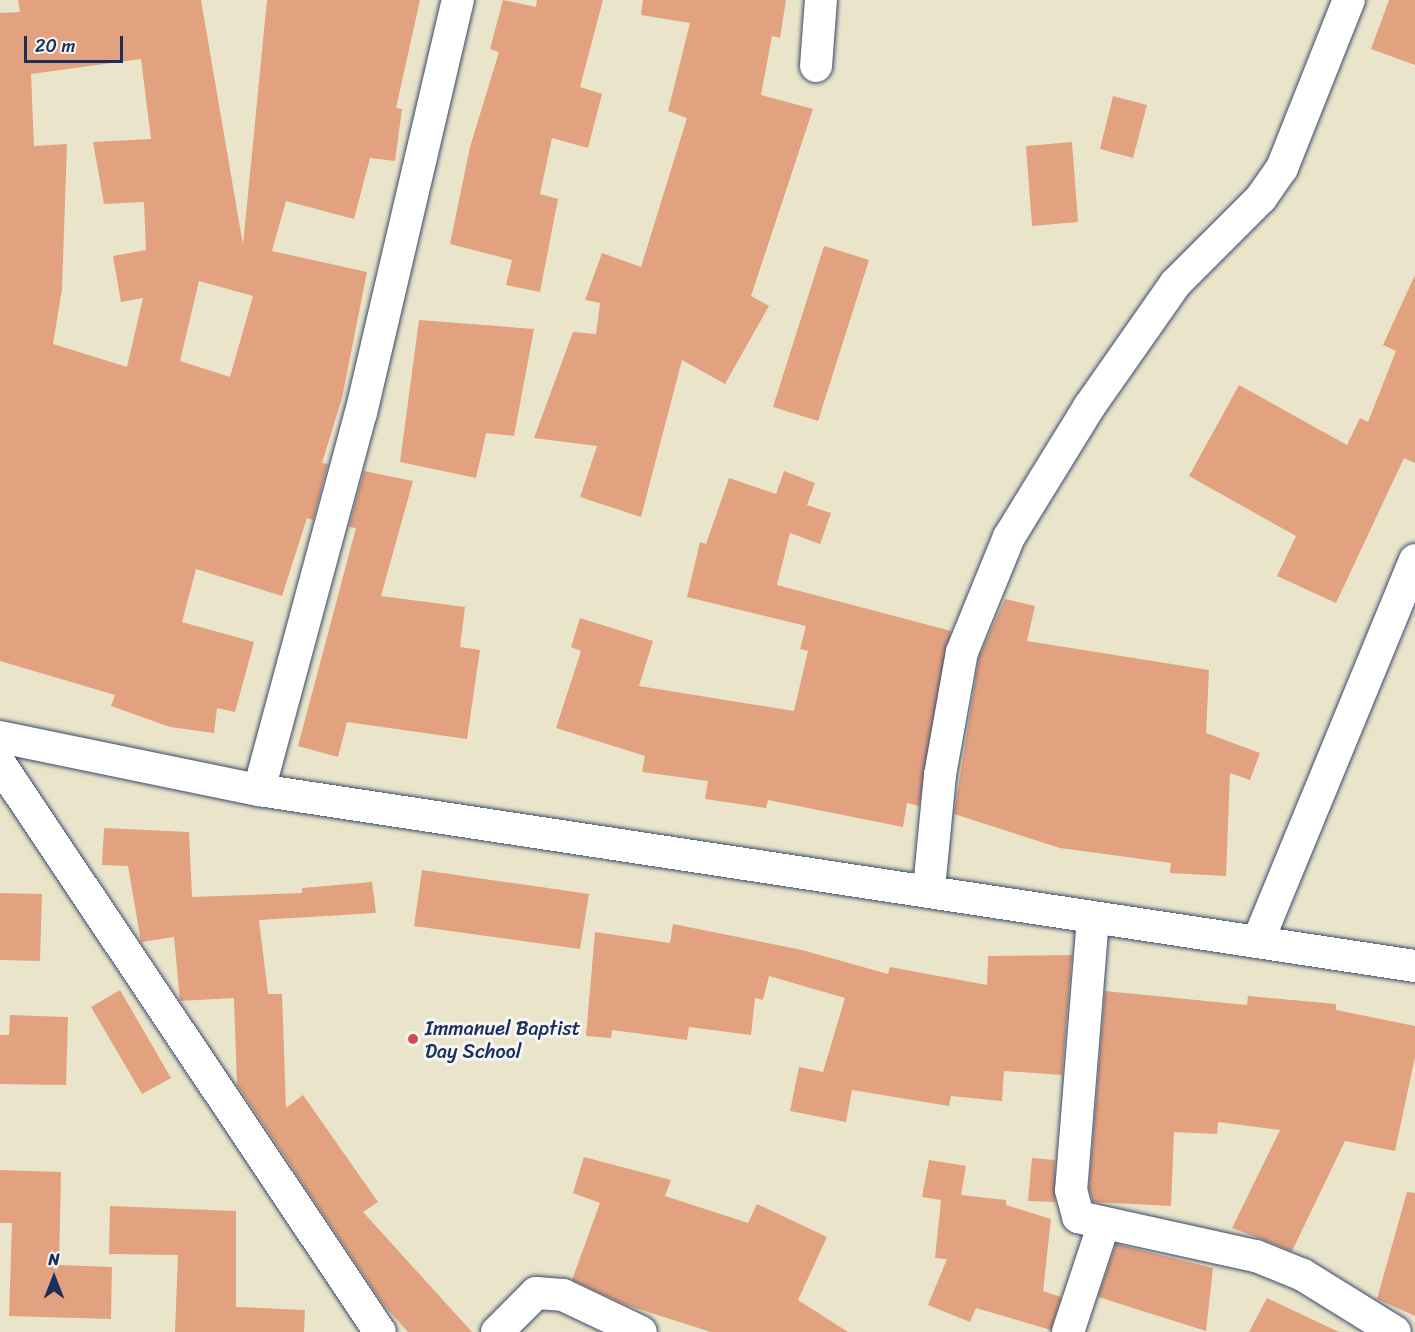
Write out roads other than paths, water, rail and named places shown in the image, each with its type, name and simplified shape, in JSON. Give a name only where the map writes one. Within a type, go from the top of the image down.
[{"type":"street","points":[[259,790],[361,413],[458,0]]},
{"type":"street","points":[[816,66],[821,0]]},
{"type":"street","points":[[929,889],[940,776],[962,652],[1009,537],[1089,407],[1175,284],[1261,198],[1282,168],[1349,0]]},
{"type":"street","points":[[1258,941],[1415,560]]},
{"type":"street","points":[[0,737],[259,790],[929,889],[1093,918],[1415,966]]},
{"type":"street","points":[[0,764],[380,1332]]},
{"type":"street","points":[[1093,918],[1071,1190],[1078,1217],[1103,1226],[1256,1256],[1303,1275],[1395,1332]]},
{"type":"street","points":[[1068,1332],[1103,1226]]},
{"type":"street","points":[[497,1332],[536,1293],[564,1295],[641,1332]]},
{"type":"place","name":"Immanuel Baptist Day School","points":[[413,1039]]}]
